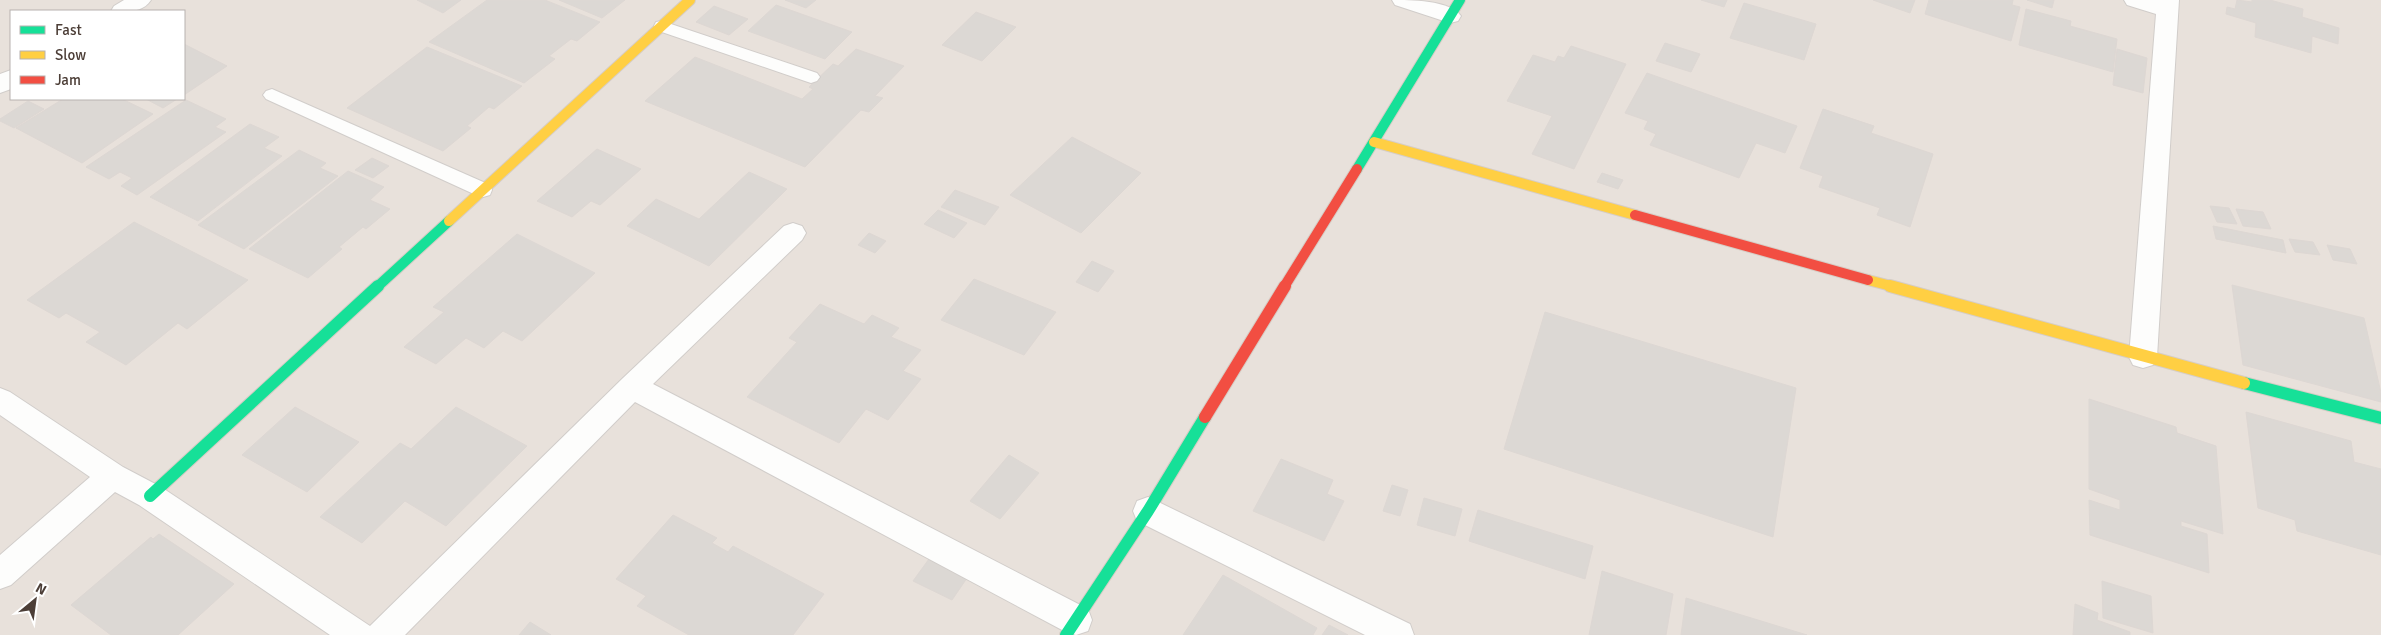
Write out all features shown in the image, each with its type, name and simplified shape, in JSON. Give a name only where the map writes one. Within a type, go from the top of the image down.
[{"type":"street","points":[[124,10],[140,0]]},
{"type":"street","points":[[150,496],[690,0]]},
{"type":"street","points":[[632,386],[1071,628],[1148,511],[1455,8],[1403,0]]},
{"type":"street","points":[[2135,0],[2168,5],[2143,357]]},
{"type":"street","points":[[1374,142],[2143,357],[2381,418]]},
{"type":"street","points":[[383,635],[632,386],[793,233]]},
{"type":"street","points":[[0,400],[112,476],[150,496],[358,635]]},
{"type":"street","points":[[0,576],[112,476]]},
{"type":"street","points":[[1148,511],[1398,635]]},
{"type":"lane","points":[[662,26],[811,77]]},
{"type":"lane","points":[[272,95],[483,190]]},
{"type":"shaded area","points":[[0,0],[2381,0],[2381,635],[0,635]]},
{"type":"building","points":[[417,0],[461,0],[443,13]]},
{"type":"building","points":[[487,0],[545,0],[600,22],[577,41],[571,39],[549,56],[555,59],[524,83],[429,42]]},
{"type":"building","points":[[559,0],[625,0],[602,18]]},
{"type":"building","points":[[785,0],[816,0],[806,8]]},
{"type":"building","points":[[1701,0],[1727,0],[1724,7]]},
{"type":"building","points":[[1873,0],[1915,0],[1910,13]]},
{"type":"building","points":[[1929,0],[2013,0],[2012,5],[2020,7],[2011,41],[1925,14]]},
{"type":"building","points":[[2027,0],[2054,0],[2052,8]]},
{"type":"building","points":[[2237,0],[2252,2],[2252,0],[2270,0],[2303,9],[2302,17],[2339,28],[2338,44],[2312,36],[2311,53],[2255,37],[2256,23],[2226,14],[2227,7],[2235,9]]},
{"type":"building","points":[[1744,3],[1816,24],[1804,60],[1730,38]]},
{"type":"building","points":[[776,5],[852,32],[825,59],[748,31]]},
{"type":"building","points":[[714,6],[748,19],[729,35],[696,22]]},
{"type":"building","points":[[2026,9],[2071,21],[2070,26],[2117,39],[2113,72],[2019,45]]},
{"type":"building","points":[[976,12],[1016,27],[982,61],[942,45]]},
{"type":"building","points":[[1665,43],[1700,54],[1691,72],[1656,61]]},
{"type":"building","points":[[185,45],[227,66],[185,94]]},
{"type":"building","points":[[1571,46],[1626,64],[1574,169],[1532,154],[1552,116],[1507,101],[1533,55],[1555,62],[1558,56],[1564,58]]},
{"type":"building","points":[[427,47],[522,86],[494,109],[489,107],[467,126],[471,128],[443,151],[347,108]]},
{"type":"building","points":[[856,49],[904,66],[875,96],[883,98],[869,112],[861,110],[805,167],[645,101],[695,57],[802,99],[813,89],[809,87],[833,64],[838,66]]},
{"type":"building","points":[[2117,49],[2147,58],[2143,93],[2113,85]]},
{"type":"building","points":[[1647,73],[1797,126],[1785,153],[1756,143],[1739,178],[1650,145],[1656,134],[1644,129],[1648,121],[1625,113]]},
{"type":"building","points":[[61,100],[124,100],[153,114],[82,163],[16,128]]},
{"type":"building","points":[[148,100],[175,100],[163,108]]},
{"type":"building","points":[[186,100],[226,119],[215,127],[226,132],[137,195],[121,186],[132,178],[120,172],[109,179],[86,167]]},
{"type":"building","points":[[28,101],[44,109],[14,128],[0,121],[0,119]]},
{"type":"building","points":[[1823,109],[1874,126],[1871,133],[1933,154],[1910,227],[1877,215],[1880,208],[1819,187],[1823,176],[1800,168]]},
{"type":"building","points":[[250,124],[279,137],[264,148],[282,156],[198,221],[150,197]]},
{"type":"building","points":[[1072,137],[1141,173],[1081,233],[1010,195]]},
{"type":"building","points":[[597,149],[641,169],[600,205],[591,201],[572,217],[537,201]]},
{"type":"building","points":[[299,150],[326,163],[320,168],[338,176],[244,249],[198,225]]},
{"type":"building","points":[[372,158],[389,166],[373,178],[355,170]]},
{"type":"building","points":[[348,171],[384,187],[370,200],[390,209],[366,229],[363,227],[339,247],[342,249],[308,278],[249,249]]},
{"type":"building","points":[[749,172],[787,189],[709,266],[627,226],[656,199],[699,219]]},
{"type":"building","points":[[1602,173],[1623,180],[1618,189],[1597,182]]},
{"type":"building","points":[[955,190],[999,207],[985,225],[941,207]]},
{"type":"building","points":[[2210,206],[2229,208],[2237,224],[2217,222]]},
{"type":"building","points":[[2236,209],[2263,212],[2271,229],[2243,226]]},
{"type":"building","points":[[938,210],[967,223],[954,238],[924,224]]},
{"type":"building","points":[[134,222],[248,280],[187,329],[178,323],[126,365],[86,342],[100,332],[66,313],[59,318],[27,300]]},
{"type":"building","points":[[2213,226],[2283,240],[2286,253],[2216,239]]},
{"type":"building","points":[[869,233],[886,241],[875,253],[858,245]]},
{"type":"building","points":[[517,234],[595,273],[522,341],[503,331],[484,348],[466,338],[436,364],[404,347],[444,312],[433,307]]},
{"type":"building","points":[[2289,239],[2313,242],[2320,255],[2295,252]]},
{"type":"building","points":[[2327,245],[2350,249],[2357,264],[2333,260]]},
{"type":"building","points":[[1092,261],[1114,271],[1098,292],[1076,282]]},
{"type":"building","points":[[974,279],[1056,312],[1024,355],[941,320]]},
{"type":"building","points":[[2232,285],[2364,318],[2381,393],[2381,402],[2243,365]]},
{"type":"building","points":[[820,304],[864,324],[872,315],[899,328],[891,337],[921,350],[903,371],[921,379],[888,420],[866,409],[839,443],[747,397],[797,342],[789,338]]},
{"type":"building","points":[[1545,312],[1796,388],[1773,537],[1504,449]]},
{"type":"building","points":[[2089,399],[2176,427],[2177,433],[2216,446],[2223,534],[2181,521],[2181,526],[2207,534],[2209,573],[2090,535],[2089,500],[2120,510],[2120,500],[2089,489]]},
{"type":"building","points":[[295,407],[359,442],[307,492],[242,455]]},
{"type":"building","points":[[456,407],[527,446],[446,526],[405,501],[362,543],[320,517],[400,443],[411,449]]},
{"type":"building","points":[[2246,412],[2351,441],[2354,462],[2381,469],[2381,555],[2297,531],[2295,520],[2258,508]]},
{"type":"building","points":[[1009,455],[1039,473],[1000,519],[970,501]]},
{"type":"building","points":[[1281,459],[1333,480],[1327,494],[1344,501],[1324,541],[1253,511]]},
{"type":"building","points":[[1392,485],[1408,490],[1400,516],[1383,511]]},
{"type":"building","points":[[1424,498],[1462,509],[1455,536],[1417,525]]},
{"type":"building","points":[[1478,510],[1593,546],[1585,579],[1469,541]]},
{"type":"building","points":[[673,515],[717,538],[712,543],[728,552],[733,546],[824,594],[793,635],[689,635],[637,606],[646,596],[616,579]]},
{"type":"building","points":[[159,534],[234,584],[178,635],[111,635],[71,605],[151,537],[153,539]]},
{"type":"building","points":[[929,559],[967,578],[952,600],[913,581]]},
{"type":"building","points":[[1602,571],[1673,594],[1666,635],[1589,635]]},
{"type":"building","points":[[1223,575],[1317,628],[1313,635],[1183,635]]},
{"type":"building","points":[[2102,581],[2151,596],[2153,633],[2103,618]]},
{"type":"building","points":[[1686,598],[1807,635],[1681,635]]},
{"type":"building","points":[[2075,604],[2098,613],[2097,620],[2130,632],[2130,635],[2073,635]]},
{"type":"building","points":[[530,622],[551,635],[519,635]]},
{"type":"building","points":[[1329,625],[1348,635],[1322,635]]},
{"type":"traffic: fast","points":[[1357,169],[1460,0]]},
{"type":"traffic: fast","points":[[150,496],[449,221]]},
{"type":"traffic: fast","points":[[2244,383],[2381,418]]},
{"type":"traffic: fast","points":[[1066,635],[1148,511],[1205,417]]},
{"type":"traffic: slow","points":[[449,221],[690,0]]},
{"type":"traffic: slow","points":[[1374,142],[1635,215]]},
{"type":"traffic: slow","points":[[1868,280],[2244,383]]},
{"type":"traffic: jam","points":[[1205,417],[1357,169]]},
{"type":"traffic: jam","points":[[1635,215],[1868,280]]}]
